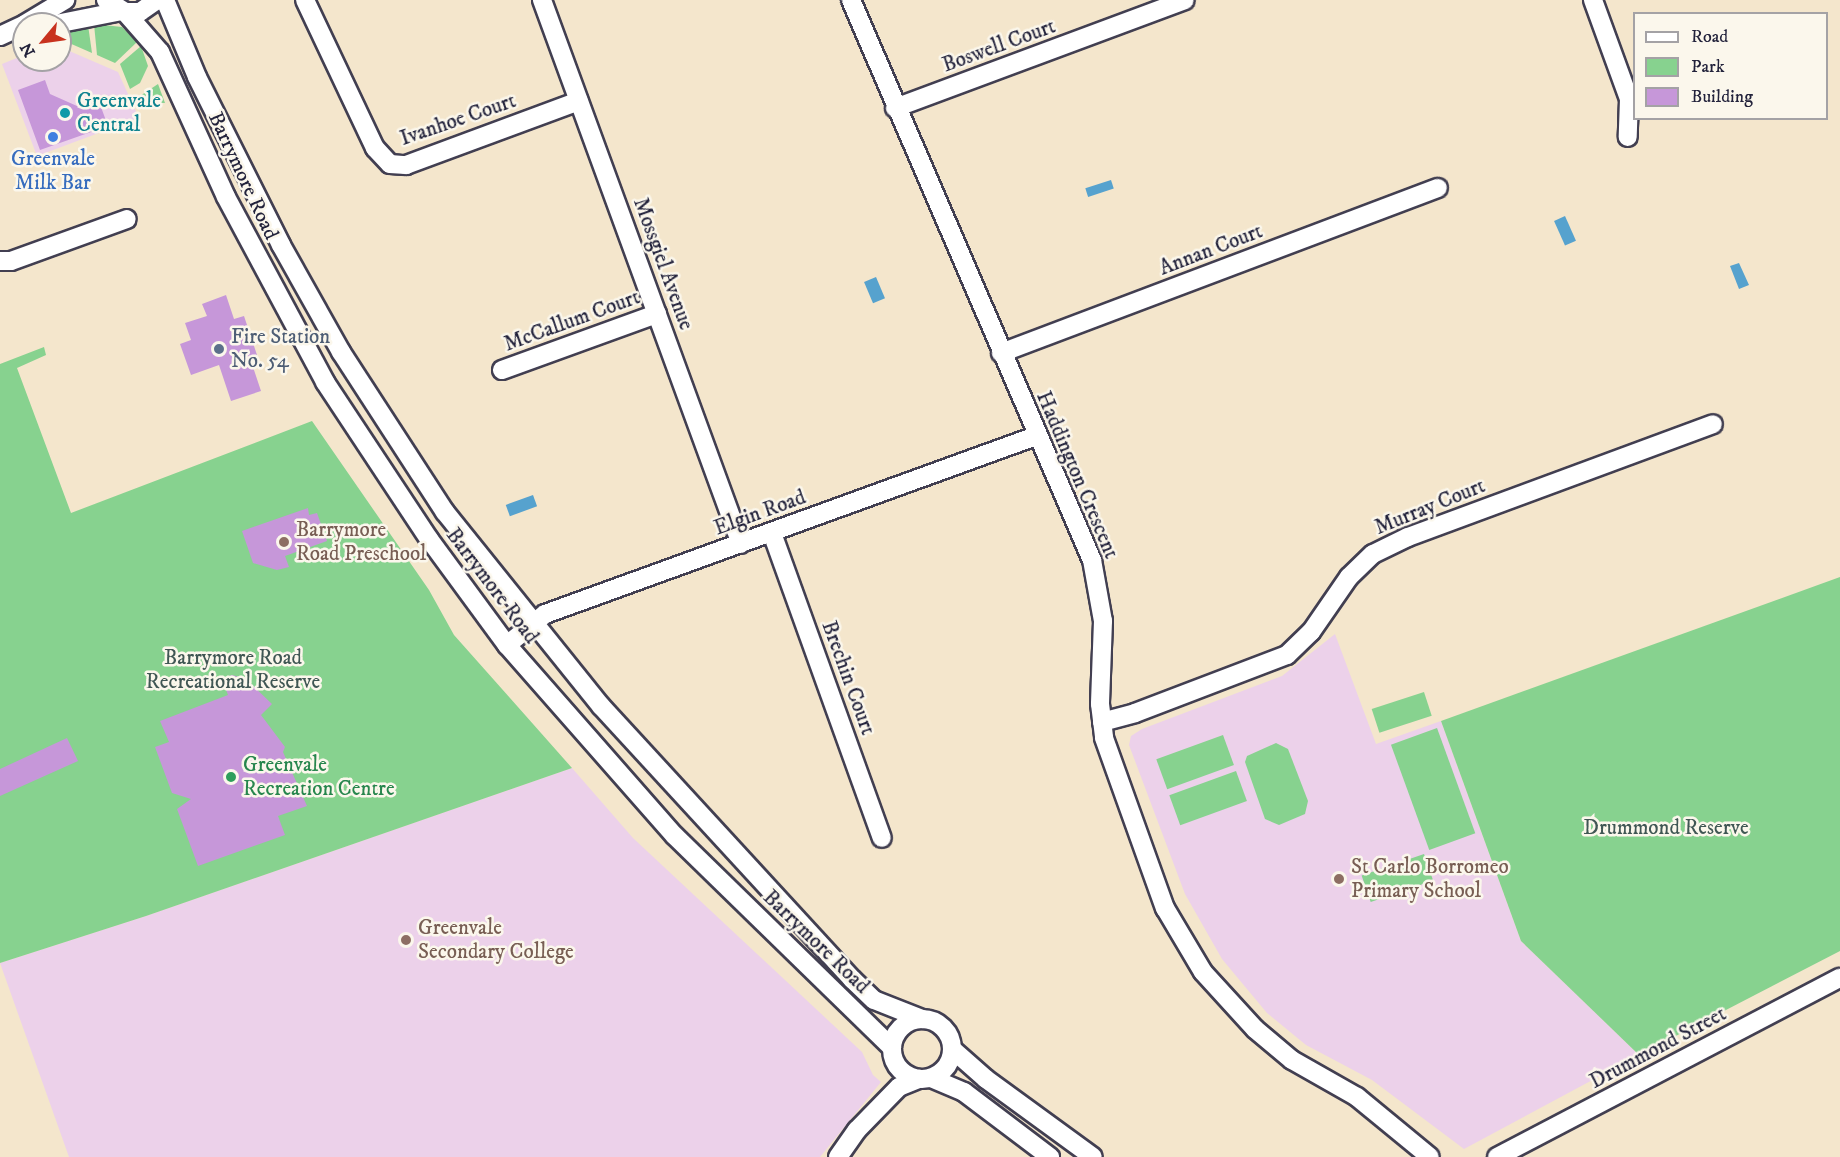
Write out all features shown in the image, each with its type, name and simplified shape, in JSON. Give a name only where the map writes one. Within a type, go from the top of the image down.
[{"type":"street","points":[[46,12],[65,0]]},
{"type":"street","points":[[72,20],[118,8],[140,12],[157,0]]},
{"type":"street","name":"Barrymore Road","points":[[165,0],[234,156],[341,352],[445,512],[531,622],[601,706],[852,979],[874,1000],[922,1019]]},
{"type":"street","name":"Ivanhoe Court","points":[[305,0],[375,148],[390,164],[406,165],[579,101]]},
{"type":"street","name":"Mossgiel Avenue","points":[[542,0],[741,544]]},
{"type":"street","name":"Haddington Crescent","points":[[851,0],[895,108],[1092,561],[1104,638],[1102,722],[1105,746],[1165,908],[1203,972],[1233,1008],[1292,1060],[1357,1096],[1430,1157]]},
{"type":"street","name":"Boswell Court","points":[[895,108],[1185,0]]},
{"type":"street","points":[[1593,0],[1629,99],[1628,137]]},
{"type":"street","name":"Barrymore Road","points":[[118,8],[160,52],[225,197],[325,382],[417,521],[507,645],[675,836],[893,1054]]},
{"type":"street","name":"Annan Court","points":[[1001,353],[1438,188]]},
{"type":"street","points":[[0,261],[11,261],[127,219]]},
{"type":"street","name":"McCallum Court","points":[[502,370],[657,314]]},
{"type":"street","name":"Murray Court","points":[[1102,722],[1135,713],[1287,655],[1311,632],[1349,577],[1373,554],[1408,537],[1713,424]]},
{"type":"street","name":"Elgin Road","points":[[507,645],[531,622],[1036,436]]},
{"type":"street","name":"Brechin Court","points":[[772,533],[882,837]]},
{"type":"street","name":"Drummond Street","points":[[1497,1157],[1840,978]]},
{"type":"street","points":[[875,1112],[892,1081],[893,1054],[898,1031],[906,1023],[922,1019],[944,1028],[952,1049],[986,1079],[1093,1157]]},
{"type":"street","points":[[838,1157],[875,1112],[899,1088],[946,1067],[952,1049]]},
{"type":"street","points":[[893,1054],[908,1076],[925,1078],[964,1092],[1050,1157]]},
{"type":"shaded area","points":[[72,52],[118,72],[139,118],[37,156],[2,64],[12,60],[12,72],[72,72]]},
{"type":"shaded area","name":"St Carlo Borromeo Primary School","points":[[1335,634],[1376,744],[1441,721],[1521,941],[1639,1055],[1464,1149],[1372,1080],[1306,1045],[1267,1013],[1222,959],[1185,894],[1129,745],[1131,736],[1142,729],[1282,676]]},
{"type":"shaded area","name":"Greenvale Secondary College","points":[[572,768],[633,838],[862,1052],[873,1075],[881,1082],[820,1157],[69,1157],[0,963],[146,916]]},
{"type":"green space","points":[[94,24],[122,27],[137,42],[115,63],[97,55]]},
{"type":"green space","points":[[88,25],[92,53],[72,44],[72,28]]},
{"type":"green space","points":[[141,46],[148,66],[140,83],[130,89],[120,64]]},
{"type":"green space","points":[[158,84],[165,103],[137,102],[137,98]]},
{"type":"green space","name":"Barrymore Road Recreational Reserve","points":[[44,347],[46,355],[17,368],[71,513],[312,421],[429,590],[454,635],[572,768],[146,916],[0,963],[0,364]]},
{"type":"green space","name":"Drummond Reserve","points":[[1840,577],[1840,951],[1639,1055],[1521,941],[1441,721]]},
{"type":"green space","points":[[1424,692],[1432,716],[1379,733],[1372,709]]},
{"type":"green space","points":[[1437,728],[1475,833],[1429,850],[1391,745]]},
{"type":"green space","points":[[1223,735],[1234,765],[1167,789],[1156,759]]},
{"type":"green space","points":[[1276,743],[1288,749],[1308,801],[1305,814],[1279,825],[1265,819],[1245,762],[1247,756]]},
{"type":"green space","points":[[1236,771],[1247,801],[1180,825],[1169,795]]},
{"type":"green space","points":[[1424,854],[1433,880],[1371,902],[1362,875]]},
{"type":"water","points":[[1111,180],[1114,189],[1088,197],[1085,188]]},
{"type":"water","points":[[1565,216],[1576,241],[1565,246],[1554,221]]},
{"type":"water","points":[[1739,263],[1749,285],[1739,289],[1730,266]]},
{"type":"water","points":[[876,277],[885,298],[873,303],[864,282]]},
{"type":"water","points":[[533,495],[537,506],[510,516],[506,505]]},
{"type":"building","name":"Greenvale Central","points":[[45,80],[50,94],[77,106],[98,99],[108,126],[40,150],[18,90]]},
{"type":"building","name":"Fire Station No. 54","points":[[226,295],[234,319],[244,316],[257,355],[250,358],[261,391],[231,401],[219,365],[191,375],[180,344],[191,340],[185,323],[207,316],[202,304]]},
{"type":"building","points":[[308,508],[309,515],[317,513],[327,541],[285,556],[289,567],[277,570],[253,563],[242,531]]},
{"type":"building","name":"Greenvale Recreation Centre","points":[[232,675],[246,679],[272,704],[261,715],[285,747],[283,752],[307,806],[278,816],[285,835],[198,866],[177,809],[191,799],[172,793],[155,747],[169,742],[160,721],[228,695],[222,679]]},
{"type":"building","points":[[67,738],[78,761],[0,796],[0,769]]},
{"type":"place","name":"Greenvale Central","points":[[65,113]]},
{"type":"place","name":"Greenvale Milk Bar","points":[[53,137]]},
{"type":"place","name":"Fire Station No. 54","points":[[219,349]]},
{"type":"place","name":"Barrymore Road Preschool","points":[[284,542]]},
{"type":"place","name":"Greenvale Recreation Centre","points":[[231,777]]},
{"type":"place","name":"St Carlo Borromeo Primary School","points":[[1339,879]]},
{"type":"place","name":"Greenvale Secondary College","points":[[406,940]]}]
